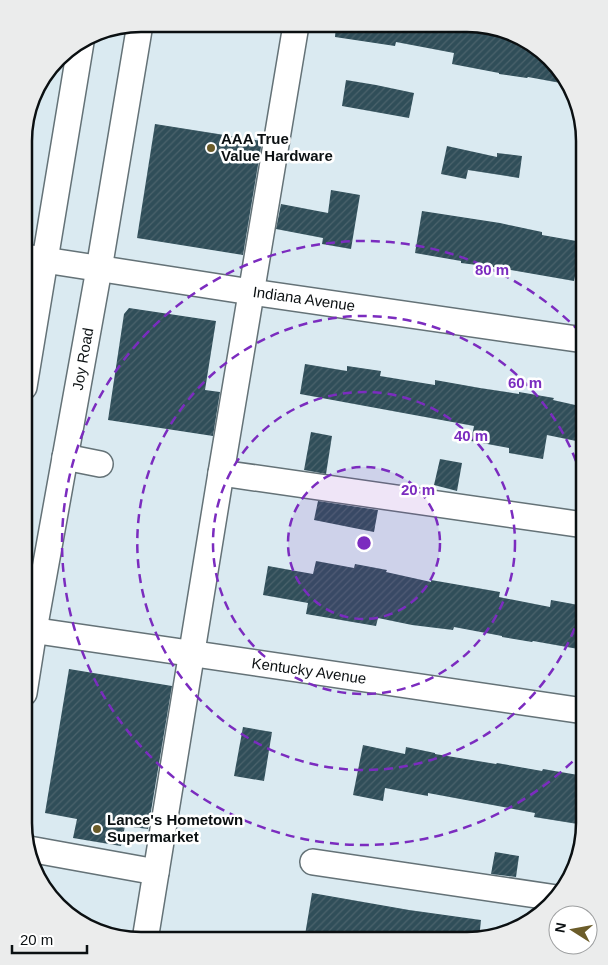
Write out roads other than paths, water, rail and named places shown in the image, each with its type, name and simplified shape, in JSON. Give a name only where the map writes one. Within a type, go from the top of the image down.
[{"type":"street","name":"Joy Road","points":[[32,615],[65,457],[138,33]]},
{"type":"street","points":[[146,932],[192,654],[217,482],[252,292],[295,33]]},
{"type":"street","points":[[32,293],[35,258],[79,52]]},
{"type":"street","name":"Indiana Avenue","points":[[35,258],[252,292],[576,339]]},
{"type":"street","points":[[65,457],[100,464]]},
{"type":"street","points":[[217,482],[575,524]]},
{"type":"street","name":"Kentucky Avenue","points":[[32,629],[575,710]]},
{"type":"street","points":[[36,850],[156,872]]},
{"type":"street","points":[[313,862],[547,897]]},
{"type":"place","name":"AAA True Value Hardware","points":[[211,148]]},
{"type":"place","name":"Lance's Hometown Supermarket","points":[[97,829]]}]
